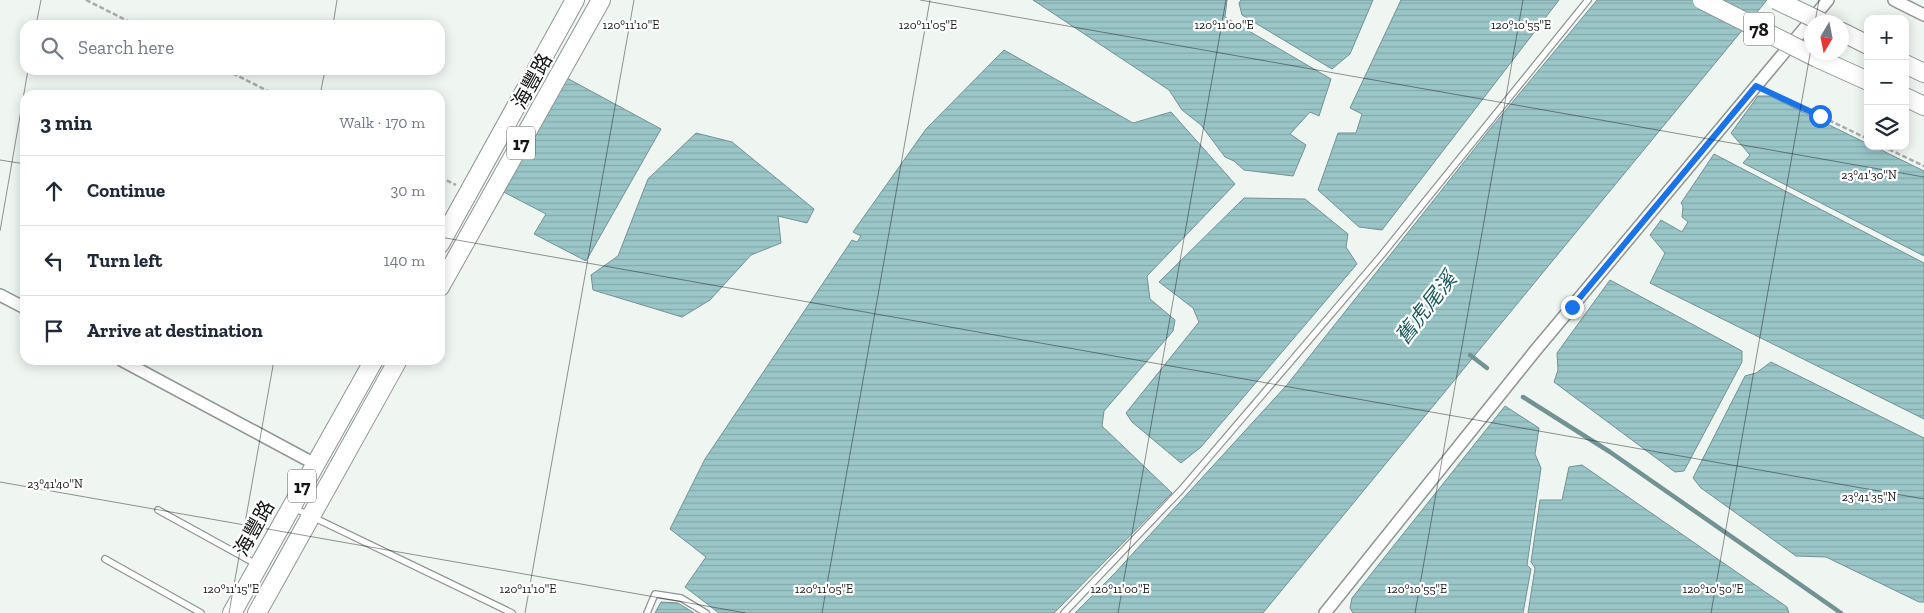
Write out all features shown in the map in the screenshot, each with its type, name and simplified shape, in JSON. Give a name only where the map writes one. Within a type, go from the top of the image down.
[{"type":"main road","name":"海豐路","points":[[445,235],[575,0]]},
{"type":"main road","name":"海豐路","points":[[445,278],[601,0]]},
{"type":"main road","name":"78","points":[[1702,0],[1816,58],[1864,79]]},
{"type":"main road","name":"78","points":[[1776,0],[1807,15]]},
{"type":"main road","points":[[1849,36],[1864,43]]},
{"type":"main road","points":[[1909,66],[1924,73]]},
{"type":"main road","points":[[1909,100],[1924,106]]},
{"type":"main road","name":"海豐路","points":[[232,613],[290,506],[371,365]]},
{"type":"main road","name":"17","points":[[257,613],[395,365]]},
{"type":"street","points":[[1325,613],[1535,351],[1828,0]]},
{"type":"street","points":[[1894,0],[1924,15]]},
{"type":"street","points":[[0,295],[20,305]]},
{"type":"street","points":[[130,365],[314,464]]},
{"type":"lane","points":[[1064,613],[1206,460],[1380,257],[1588,0]]},
{"type":"lane","points":[[290,506],[512,613]]},
{"type":"lane","points":[[158,510],[258,565]]},
{"type":"lane","points":[[105,559],[201,613]]},
{"type":"lane","points":[[647,613],[655,594],[681,598],[706,613]]},
{"type":"path","points":[[86,0],[126,20]]},
{"type":"path","points":[[236,75],[266,90]]},
{"type":"path","points":[[1756,86],[1864,137]]},
{"type":"path","points":[[1890,150],[1924,166]]},
{"type":"water","points":[[1033,0],[1227,0],[1225,17],[1331,79],[1319,116],[1310,112],[1290,134],[1306,145],[1293,176],[1244,170],[1234,161],[1225,157],[1201,125],[1182,110],[1169,90]]},
{"type":"water","points":[[1241,0],[1373,0],[1350,54],[1332,69],[1242,15],[1239,3]]},
{"type":"water","points":[[1401,0],[1559,0],[1382,230],[1359,227],[1318,190],[1338,133],[1356,133],[1362,114],[1350,108]]},
{"type":"water","name":"舊虎尾溪","points":[[1597,0],[1767,0],[1263,613],[1075,613],[1114,574],[1286,386],[1491,128]]},
{"type":"water","points":[[1004,50],[1133,123],[1171,112],[1235,184],[1147,276],[1150,299],[1175,320],[1173,331],[1104,411],[1102,426],[1172,493],[1054,613],[719,613],[685,587],[706,557],[670,529],[705,459],[852,240],[857,242],[861,236],[853,232],[926,129]]},
{"type":"water","points":[[565,77],[661,129],[586,261],[534,234],[546,214],[496,188],[531,143]]},
{"type":"water","points":[[1758,96],[1770,96],[1864,142],[1864,150],[1881,150],[1924,171],[1924,256],[1743,163],[1750,155],[1731,133]]},
{"type":"water","points":[[696,133],[732,142],[814,209],[807,223],[778,216],[781,243],[751,255],[710,300],[682,317],[593,290],[591,275],[618,256],[648,179]]},
{"type":"water","points":[[1714,154],[1924,263],[1924,419],[1650,283],[1665,253],[1650,235],[1661,220],[1682,232],[1688,222],[1682,217],[1683,206],[1681,203]]},
{"type":"water","points":[[1244,198],[1305,199],[1348,234],[1346,247],[1357,264],[1201,447],[1181,463],[1132,422],[1126,413],[1199,322],[1193,308],[1159,282]]},
{"type":"water","points":[[1610,280],[1742,351],[1742,362],[1684,471],[1675,472],[1554,382],[1558,370],[1557,353]]},
{"type":"water","points":[[1771,362],[1924,438],[1924,602],[1919,602],[1826,557],[1796,556],[1701,488],[1693,478],[1745,376],[1756,373]]},
{"type":"water","points":[[1505,406],[1539,428],[1535,454],[1541,468],[1527,565],[1531,569],[1523,613],[1353,613],[1350,608],[1352,598]]},
{"type":"water","points":[[1582,465],[1787,607],[1789,613],[1528,613],[1535,568],[1531,562],[1540,500],[1562,500],[1569,467]]},
{"type":"water","points":[[661,602],[678,603],[694,613],[655,613]]},
{"type":"waterway","points":[[1470,355],[1487,368]]},
{"type":"waterway","points":[[1523,397],[1610,452],[1841,613]]},
{"type":"route","points":[[1572,307],[1756,86],[1820,116]]}]
